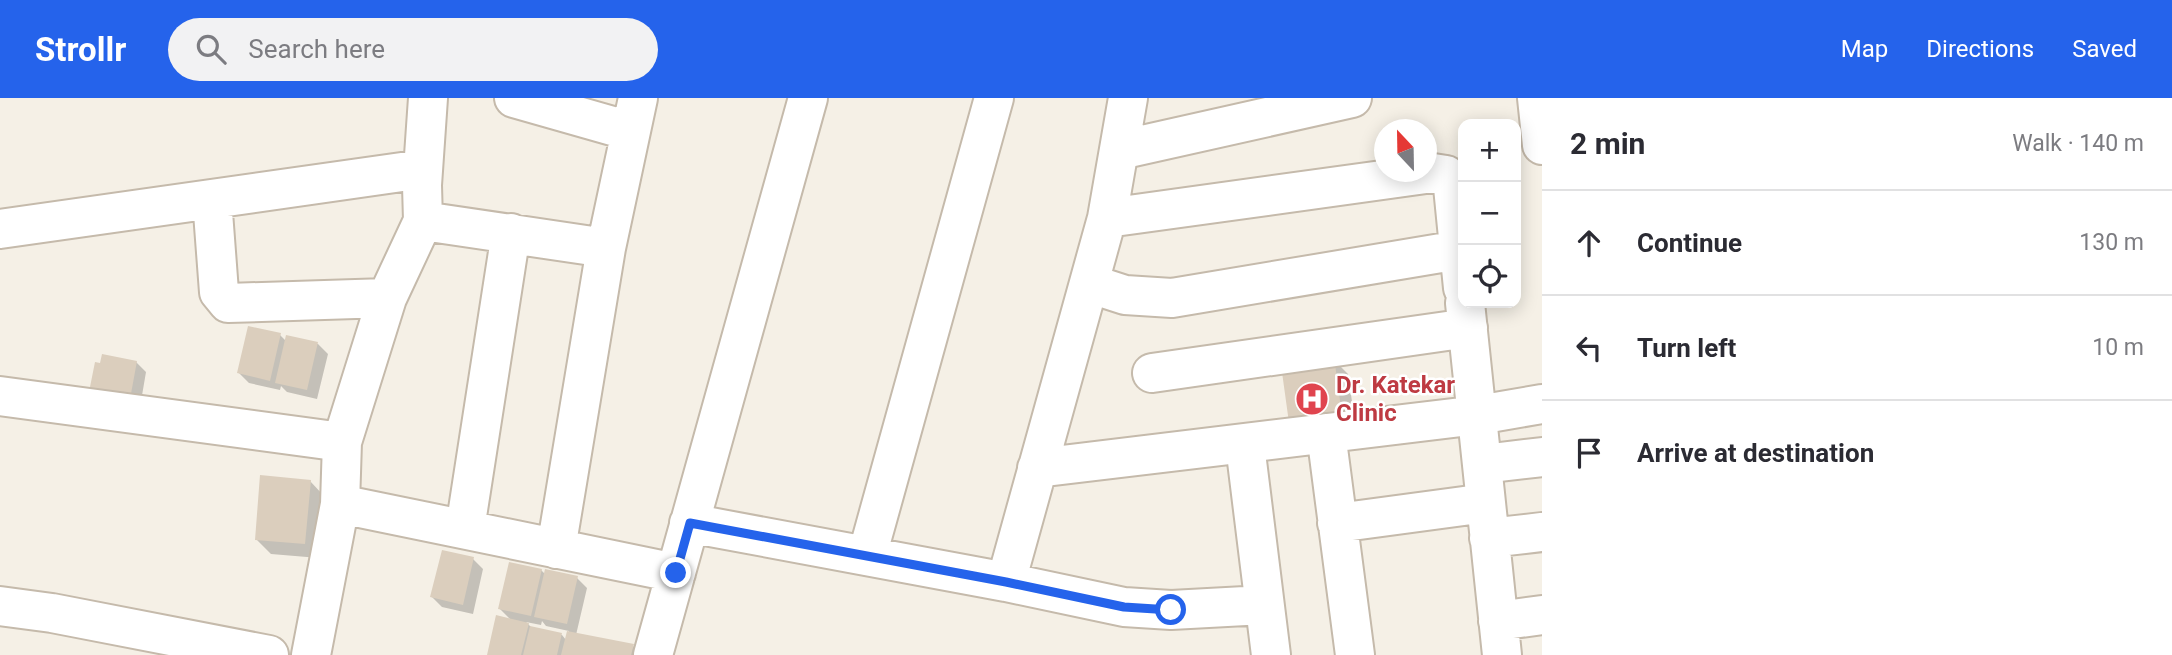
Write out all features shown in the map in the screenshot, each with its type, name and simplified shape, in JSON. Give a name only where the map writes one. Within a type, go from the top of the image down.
[{"type":"street","points":[[311,655],[340,504],[342,442],[387,298],[423,221],[423,169],[428,98]]},
{"type":"street","points":[[514,98],[634,115],[606,248],[556,550]]},
{"type":"street","points":[[653,655],[808,98]]},
{"type":"street","points":[[867,556],[994,98]]},
{"type":"street","points":[[1006,582],[1091,284],[1107,218],[1128,98]]},
{"type":"street","points":[[1120,150],[1352,98]]},
{"type":"street","points":[[1537,98],[1542,145]]},
{"type":"street","points":[[0,229],[423,169]]},
{"type":"street","points":[[1107,218],[1433,173],[1446,175],[1453,187],[1459,245]]},
{"type":"street","points":[[212,199],[219,292],[228,303],[387,298]]},
{"type":"street","points":[[423,221],[606,248]]},
{"type":"street","points":[[465,529],[511,233]]},
{"type":"street","points":[[1091,284],[1125,295],[1172,298],[1458,250]]},
{"type":"street","points":[[1152,373],[1466,316],[1500,638],[1542,615]]},
{"type":"street","points":[[0,396],[342,442]]},
{"type":"street","points":[[1037,468],[1245,445],[1478,415],[1542,404]]},
{"type":"street","points":[[1325,433],[1355,655]]},
{"type":"street","points":[[1245,445],[1271,655]]},
{"type":"street","points":[[1483,464],[1542,457]]},
{"type":"street","points":[[340,504],[676,573]]},
{"type":"street","points":[[1337,523],[1488,520],[1542,532]]},
{"type":"street","points":[[690,523],[1006,582],[1124,607],[1171,610],[1264,605]]},
{"type":"street","points":[[0,606],[126,641],[269,655]]},
{"type":"building","points":[[248,326],[281,333],[270,381],[237,373]]},
{"type":"building","points":[[286,335],[318,342],[307,390],[275,383]]},
{"type":"building","points":[[102,354],[137,361],[128,410],[87,402],[95,362],[100,363]]},
{"type":"building","points":[[1334,357],[1343,422],[1290,430],[1281,365]]},
{"type":"building","points":[[260,475],[311,480],[305,544],[255,540]]},
{"type":"building","points":[[442,550],[474,557],[463,605],[430,597]]},
{"type":"building","points":[[509,562],[542,569],[531,616],[498,609]]},
{"type":"building","points":[[545,569],[578,576],[567,624],[534,617]]},
{"type":"building","points":[[496,615],[529,623],[521,655],[487,655]]},
{"type":"building","points":[[530,626],[562,633],[557,655],[523,655]]},
{"type":"building","points":[[567,631],[634,644],[631,655],[561,655]]},
{"type":"place","name":"Dr. Katekar Clinic","points":[[1312,399]]},
{"type":"route","points":[[676,573],[690,523],[1006,582],[1124,607],[1171,610]]}]
